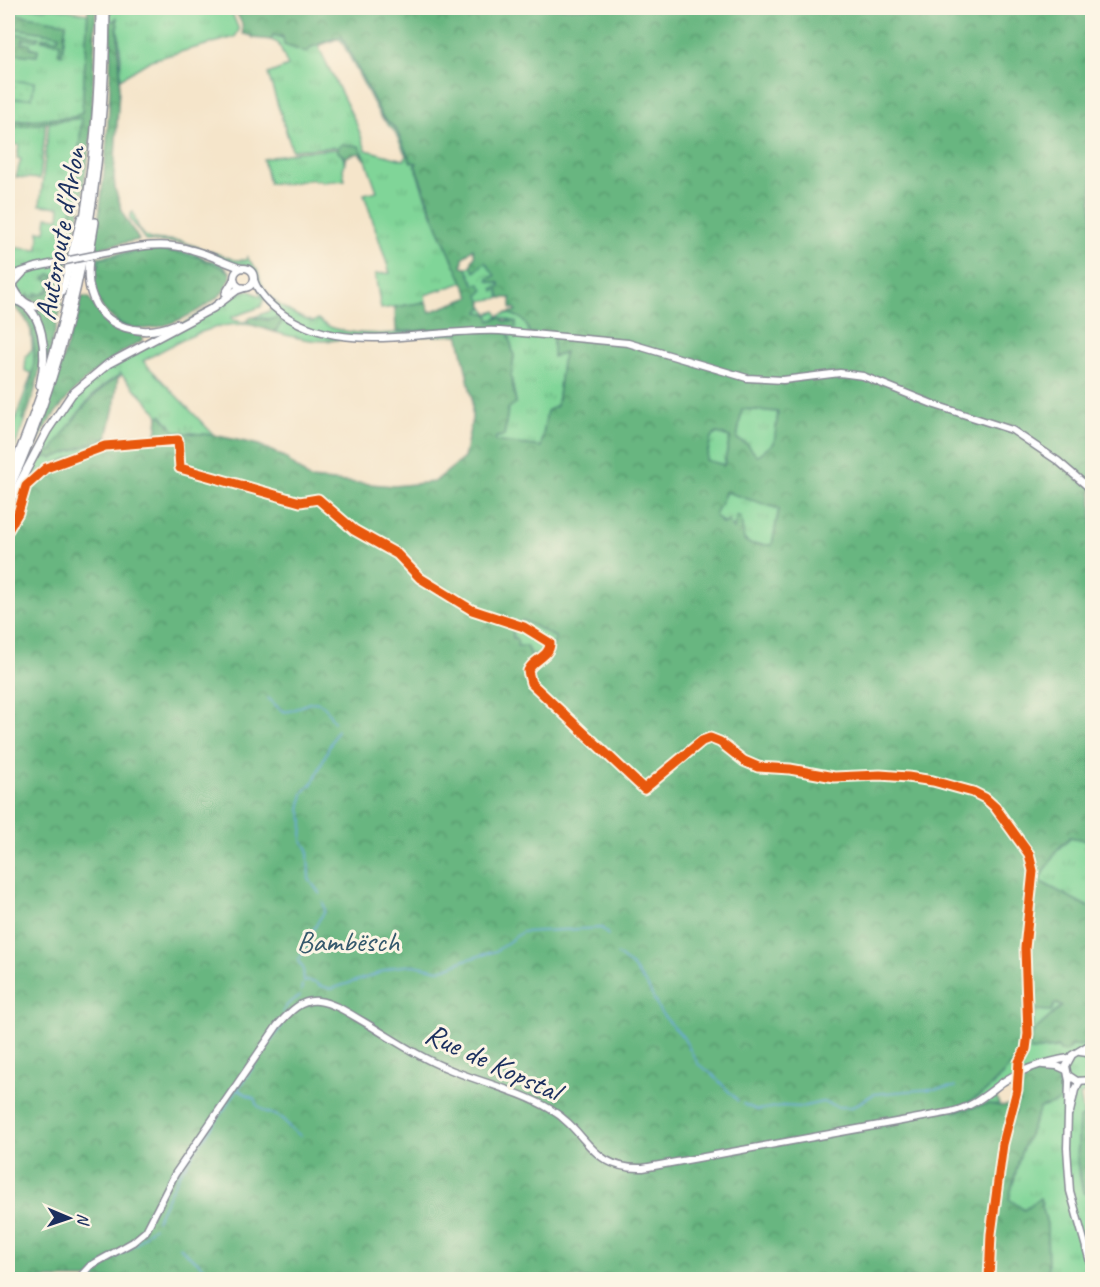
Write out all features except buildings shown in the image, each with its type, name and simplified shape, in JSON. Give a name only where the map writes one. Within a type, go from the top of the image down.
[{"type":"highway","name":"Autoroute d'Arlon","points":[[8,479],[30,425],[58,340],[74,278],[87,208],[96,124],[100,8]]},
{"type":"highway","name":"Autoroute d'Arlon","points":[[8,492],[38,420],[63,342],[85,251],[96,183],[103,102],[106,8]]},
{"type":"highway","points":[[96,183],[97,198],[88,277],[90,292],[105,315],[118,326],[144,331],[174,325],[222,297],[230,290],[234,278]]},
{"type":"highway","points":[[15,287],[19,297],[37,306],[50,304],[59,296],[64,286],[82,216],[87,208]]},
{"type":"highway","points":[[8,505],[53,420],[72,394],[108,364],[213,308],[234,292],[245,288]]},
{"type":"highway","points":[[8,300],[19,302],[32,314],[44,341],[44,366],[30,425]]},
{"type":"main road","points":[[15,287],[8,276],[36,267],[136,246],[166,245],[195,250],[241,268],[250,269],[264,298]]},
{"type":"main road","points":[[222,261],[237,286],[264,298],[280,312],[303,325],[328,334],[390,336],[480,330],[500,331],[628,343],[747,378],[783,380],[840,373],[862,376],[935,405],[1011,430],[1058,461],[1087,486],[1092,494]]},
{"type":"main road","points":[[234,278],[241,268]]},
{"type":"main road","points":[[8,300],[23,272]]},
{"type":"main road","points":[[245,288],[254,280]]},
{"type":"main road","name":"Rue de Kopstal","points":[[76,1280],[90,1266],[134,1242],[146,1231],[176,1174],[277,1026],[290,1011],[308,1002],[321,1001],[338,1008],[437,1064],[535,1101],[552,1110],[568,1123],[606,1162],[628,1169],[951,1113],[976,1103],[1018,1073],[1040,1064],[1069,1058],[1092,1043]]},
{"type":"main road","points":[[1080,1052],[1087,1053],[1092,1058]]},
{"type":"main road","points":[[1069,1058],[1067,1167],[1070,1191],[1092,1269]]},
{"type":"main road","points":[[1040,1064],[1057,1066],[1067,1072],[1073,1080],[1088,1079]]},
{"type":"main road","points":[[1067,1121],[1076,1090],[1088,1079]]},
{"type":"green space","points":[[15,8],[57,8],[88,14],[82,113],[74,117],[8,121],[8,99],[32,98],[34,82],[8,81],[8,53],[37,56],[38,50],[22,43],[23,39],[37,40],[38,37],[12,33],[13,28],[59,35],[58,39],[43,38],[42,40],[60,43],[59,54],[62,54],[66,24],[14,14]]},
{"type":"green space","points":[[88,8],[96,8],[91,138],[81,205],[71,249],[66,255],[63,254],[74,198],[82,118],[8,128],[8,123],[74,117],[82,113]]},
{"type":"green space","points":[[110,8],[230,8],[239,30],[235,37],[151,60],[120,79],[121,59],[117,18],[110,23]]},
{"type":"green space","name":"Bambësch","points":[[237,8],[1092,8],[1092,845],[1084,840],[1070,837],[1057,850],[1039,881],[1092,909],[1092,1039],[1085,1045],[1071,1046],[1066,1052],[1060,1051],[1058,1047],[1031,1051],[1029,1049],[1033,1032],[1062,1006],[1055,1004],[1051,1011],[1035,1010],[1032,1029],[1029,1024],[1025,1049],[985,1092],[954,1112],[988,1104],[1012,1105],[1006,1131],[1016,1111],[1015,1105],[1020,1101],[1018,1097],[1020,1077],[1036,1070],[1052,1073],[1060,1089],[1062,1101],[1040,1108],[1020,1155],[1009,1199],[1024,1210],[1040,1198],[1047,1224],[1048,1279],[8,1279],[8,512],[17,494],[22,495],[37,475],[47,468],[105,446],[106,438],[53,458],[42,456],[40,452],[43,448],[51,452],[89,401],[118,376],[107,438],[156,436],[158,417],[161,415],[176,432],[214,435],[259,445],[284,457],[310,479],[394,486],[434,482],[464,458],[472,419],[472,398],[457,328],[396,332],[395,307],[426,302],[430,312],[470,297],[438,228],[415,165],[417,163],[411,162],[396,129],[382,116],[342,37],[312,47],[306,53],[284,45],[283,37],[273,35],[271,40],[253,38],[243,34],[242,24],[236,12]],"holes":[[[473,248],[475,256],[471,265],[473,270],[475,272],[486,263],[495,276],[487,278],[488,281],[499,283],[500,286],[493,288],[494,291],[498,290],[500,298],[511,298],[511,309],[515,308],[516,311],[507,313],[522,319],[529,333],[553,335],[553,357],[565,352],[557,406],[547,411],[541,447],[495,441],[496,437],[504,436],[508,409],[516,403],[511,377],[514,356],[508,332],[516,327],[516,322],[504,321],[500,317],[490,321],[488,314],[479,312],[483,306],[479,295],[484,290],[479,283],[474,284],[467,268],[462,267],[463,258]],[[742,409],[778,412],[774,443],[757,456],[747,444],[737,439]],[[717,433],[730,437],[724,465],[706,460],[711,438]],[[726,492],[779,509],[772,545],[750,544],[744,540],[741,518],[736,516],[734,529],[728,521],[723,524],[715,516]],[[523,620],[555,637],[555,641],[545,655],[531,656],[526,646],[517,646],[518,642],[516,638],[513,638],[513,629],[517,628],[517,624]]]},
{"type":"green space","points":[[15,14],[66,23],[62,55],[59,54],[60,43],[42,40],[42,38],[58,39],[59,35],[13,28]]},
{"type":"green space","points":[[117,18],[120,72],[115,189],[124,216],[139,240],[103,247],[94,252],[107,138],[110,23]]},
{"type":"green space","points":[[12,33],[38,37],[37,40],[23,39],[22,43],[30,44],[30,48],[38,49],[37,56],[8,53]]},
{"type":"green space","points":[[273,35],[312,47],[342,37],[382,116],[396,129],[411,162],[417,163],[415,165],[419,180],[430,210],[464,282],[425,295],[426,302],[381,309],[375,274],[390,273],[364,194],[377,191],[363,152],[343,144],[338,147],[292,150],[268,74],[288,66],[278,43],[271,40]],"holes":[[[337,39],[341,40],[380,116],[395,132],[406,156],[404,160],[366,150],[357,125],[318,46]]]},
{"type":"green space","points":[[8,81],[34,82],[32,98],[8,99]]},
{"type":"green space","points":[[82,118],[74,198],[63,254],[71,249],[65,272],[59,273],[58,278],[50,275],[48,279],[51,281],[46,292],[26,299],[17,291],[18,282],[23,273],[8,273],[8,247],[38,250],[39,231],[45,232],[47,217],[59,218],[60,207],[40,205],[49,122]]},
{"type":"green space","points":[[46,123],[40,179],[16,177],[21,159],[17,158],[19,145],[8,143],[9,128]]},
{"type":"green space","points":[[342,144],[359,146],[365,160],[359,153],[348,156],[344,161],[344,156],[338,152],[338,147]]},
{"type":"green space","points":[[338,149],[345,161],[343,170],[345,180],[322,182],[312,179],[285,184],[269,183],[263,159],[296,152]]},
{"type":"green space","points":[[133,212],[139,228],[150,239],[181,241],[235,260],[246,260],[247,257],[272,298],[292,313],[313,322],[318,319],[329,326],[345,331],[384,334],[457,328],[459,335],[324,341],[299,338],[275,332],[283,320],[254,317],[270,311],[272,306],[264,298],[261,307],[232,317],[233,320],[247,321],[252,325],[238,324],[209,329],[182,340],[143,361],[214,435],[176,432],[163,416],[158,417],[156,411],[120,373],[120,377],[110,381],[91,398],[72,421],[51,453],[53,458],[106,438],[105,446],[54,464],[22,496],[17,494],[52,430],[76,396],[89,383],[110,367],[234,293],[248,290],[262,297],[255,272],[246,265],[233,264],[204,250],[181,243],[146,241],[130,219]]},
{"type":"green space","points":[[144,248],[169,248],[193,252],[207,260],[217,262],[230,272],[197,256],[92,267],[93,258]]},
{"type":"green space","points":[[148,250],[180,253],[201,258],[230,272],[231,278],[219,296],[182,319],[158,327],[143,329],[130,327],[109,315],[101,305],[95,294],[91,267],[99,266],[99,259]]},
{"type":"green space","points":[[485,262],[495,276],[488,278],[488,281],[500,286],[493,288],[494,291],[498,290],[500,298],[481,301],[479,295],[484,290],[479,283],[475,285],[467,268],[471,266],[475,272]]},
{"type":"green space","points":[[61,266],[65,272],[53,298],[42,303],[26,299],[27,295],[36,297],[35,293],[39,295],[48,291],[51,281],[44,279],[50,274],[55,276],[52,281],[56,283],[58,267]]},
{"type":"green space","points":[[82,297],[88,297],[103,317],[138,333],[143,340],[109,361],[89,377],[70,395],[45,429],[41,427]]},
{"type":"green space","points":[[14,301],[27,312],[36,325],[40,340],[39,373],[25,420],[22,419],[32,375],[34,344],[31,330],[24,317],[13,306],[8,307]]},
{"type":"green space","points":[[59,301],[62,304],[46,367],[34,310],[51,307]]},
{"type":"green space","points":[[483,306],[488,314],[496,311],[498,316],[507,313],[522,318],[527,323],[554,335],[566,352],[562,362],[557,406],[547,411],[541,447],[495,442],[496,437],[504,436],[508,408],[516,402],[511,377],[514,356],[508,331],[516,322],[498,317],[490,321],[478,312]]},
{"type":"green space","points":[[251,317],[283,320],[275,332],[252,325],[247,321]]},
{"type":"green space","points":[[31,332],[34,364],[22,419],[25,420],[8,465],[8,441],[32,373],[25,371],[26,356],[32,349]]},
{"type":"green space","points":[[66,347],[68,347],[42,427],[45,429],[22,471],[45,411]]},
{"type":"green space","points":[[742,409],[778,412],[775,443],[757,456],[747,444],[737,439]]},
{"type":"green space","points":[[717,433],[730,437],[724,465],[706,461],[711,438]]},
{"type":"green space","points":[[726,491],[779,509],[772,545],[750,544],[715,516]]},
{"type":"green space","points":[[523,620],[555,637],[555,641],[545,655],[526,653],[518,647],[513,628]]},
{"type":"green space","points":[[1071,837],[1084,840],[1092,845],[1092,909],[1039,881],[1057,850]]},
{"type":"green space","points":[[1055,1004],[1062,1006],[1033,1032],[1031,1051],[1085,1045],[1092,1039],[1092,1092],[1080,1095],[1084,1117],[1079,1119],[1077,1163],[1083,1193],[1090,1195],[1092,1209],[1090,1220],[1092,1279],[1048,1279],[1047,1224],[1040,1198],[1024,1210],[1009,1199],[1020,1155],[1040,1108],[1020,1087],[1018,1097],[1020,1101],[1005,1133],[1015,1094],[1010,1085],[995,1095],[1000,1106],[988,1104],[951,1112],[985,1092],[999,1080],[1028,1034],[1029,1022],[1035,1010],[1051,1011]]},
{"type":"green space","points":[[1092,1116],[1091,1209],[1090,1195],[1084,1193],[1077,1163],[1079,1118]]},
{"type":"waterway","points":[[268,698],[283,711],[308,703],[319,703],[325,707],[334,722]]},
{"type":"waterway","points":[[320,894],[309,879],[308,849],[302,841],[303,819],[300,810],[303,793],[313,782],[337,730]]},
{"type":"waterway","points":[[317,983],[304,982],[303,968],[298,961],[324,913],[323,902]]},
{"type":"waterway","points":[[318,985],[331,989],[394,967],[414,965],[439,970],[496,951],[522,932],[602,928],[608,935]]},
{"type":"waterway","points":[[617,954],[632,966],[648,987],[660,1012],[683,1037],[698,1064],[713,1075],[738,1101]]},
{"type":"waterway","points":[[301,992],[302,985]]},
{"type":"waterway","points":[[282,1013],[288,1004],[300,996]]},
{"type":"waterway","points":[[156,1221],[178,1176],[282,1025]]},
{"type":"waterway","points":[[743,1104],[757,1110],[783,1106],[801,1107],[822,1102],[840,1107],[852,1107],[874,1094],[955,1087]]},
{"type":"waterway","points":[[238,1088],[255,1099],[256,1104],[264,1111],[282,1118],[301,1136]]},
{"type":"waterway","points":[[93,1280],[100,1268],[137,1243],[154,1227]]},
{"type":"waterway","points":[[180,1247],[205,1269],[210,1280]]},
{"type":"waterway","points":[[209,1273],[214,1280]]},
{"type":"cycle path","points":[[8,530],[18,513],[26,486],[46,468],[105,446],[178,440],[180,468],[300,502],[318,499],[354,530],[397,554],[420,578],[472,610],[524,627],[550,643],[547,652],[528,671],[531,683],[644,789],[702,741],[710,738],[720,742],[744,761],[758,767],[790,769],[834,777],[880,775],[908,777],[933,781],[973,792],[985,798],[995,807],[1029,854],[1033,871],[1025,948],[1028,1034],[1026,1049],[1019,1062],[1017,1090],[1003,1144],[991,1234],[989,1280]]}]
